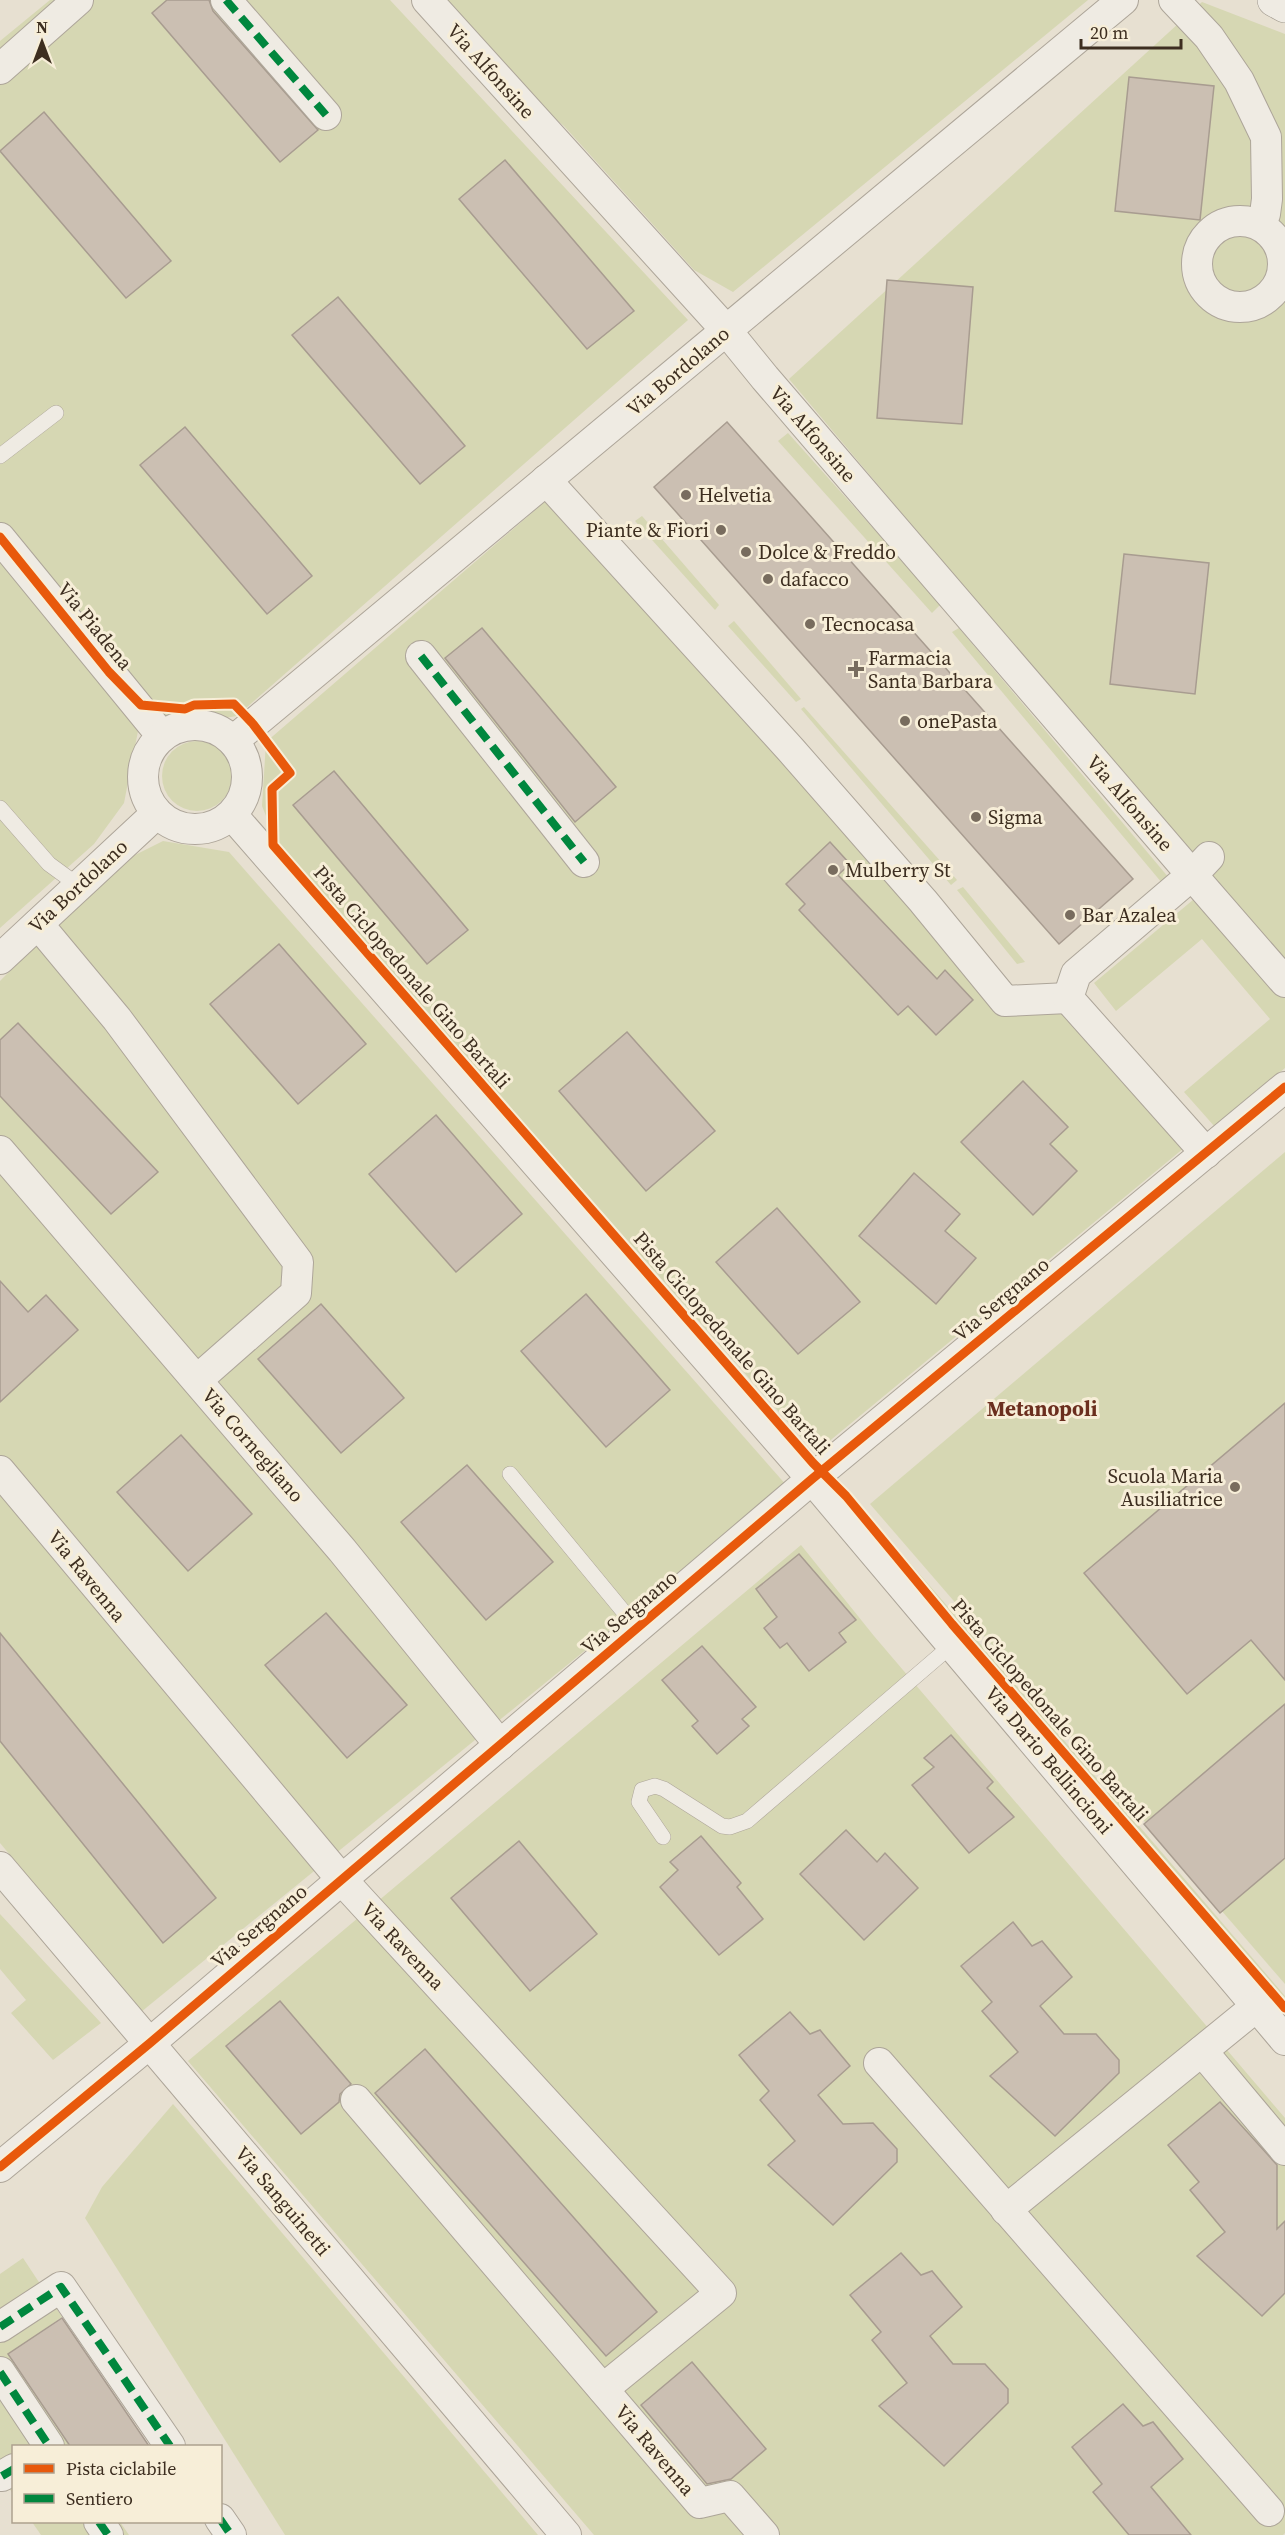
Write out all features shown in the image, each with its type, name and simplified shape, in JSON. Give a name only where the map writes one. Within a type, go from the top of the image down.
[{"type":"street","points":[[0,69],[78,0]]},
{"type":"street","points":[[226,0],[326,116]]},
{"type":"street","name":"Via Alfonsine","points":[[428,0],[726,330],[765,378],[1201,866],[1285,982]]},
{"type":"street","name":"Via Bordolano","points":[[232,741],[1123,0]]},
{"type":"street","points":[[1174,0],[1209,37],[1239,81],[1266,137],[1268,199],[1260,225]]},
{"type":"street","points":[[1274,0],[1285,6]]},
{"type":"street","points":[[546,480],[791,750],[923,901],[1005,1001],[1068,999],[1206,1153]]},
{"type":"street","name":"Via Piadena","points":[[0,538],[162,736]]},
{"type":"street","points":[[422,656],[584,862]]},
{"type":"street","points":[[187,725],[207,726],[218,730],[232,741],[244,760],[248,778],[242,800],[232,814],[210,828],[195,830],[177,827],[157,813],[144,792],[142,774],[147,756],[162,736],[187,725]]},
{"type":"street","name":"Via Bordolano","points":[[0,959],[157,813]]},
{"type":"street","points":[[232,814],[812,1479]]},
{"type":"street","points":[[1068,999],[1076,974],[1201,866]]},
{"type":"street","points":[[38,924],[117,1019],[298,1262],[296,1293],[196,1380]]},
{"type":"street","name":"Via Sergnano","points":[[0,2167],[150,2043],[812,1479],[1285,1087]]},
{"type":"street","name":"Via Cornegliano","points":[[0,1151],[342,1550],[500,1745]]},
{"type":"street","name":"Via Ravenna","points":[[0,1471],[342,1880],[721,2293],[603,2389]]},
{"type":"street","name":"Via Dario Bellincioni","points":[[812,1479],[1285,2040]]},
{"type":"street","name":"Via Sanguinetti","points":[[0,1867],[566,2535]]},
{"type":"street","points":[[1006,2210],[1257,2006]]},
{"type":"street","points":[[1202,2051],[1285,2150]]},
{"type":"street","points":[[879,2063],[1269,2511]]},
{"type":"street","name":"Via Ravenna","points":[[356,2100],[699,2503],[730,2496],[764,2535]]},
{"type":"street","points":[[0,2327],[61,2287],[169,2445]]},
{"type":"street","points":[[0,2372],[47,2445]]},
{"type":"street","points":[[222,2523],[231,2535]]},
{"type":"lane","points":[[0,456],[56,413]]},
{"type":"lane","points":[[0,808],[49,864],[78,886]]},
{"type":"lane","points":[[510,1474],[637,1628]]},
{"type":"lane","points":[[663,1837],[639,1802],[642,1790],[655,1786],[664,1789],[723,1826],[737,1825],[747,1821],[952,1645]]},
{"type":"green space","points":[[50,0],[390,0],[688,320],[237,716],[206,721],[139,726],[124,803],[94,844],[0,928],[0,41]]},
{"type":"green space","points":[[431,0],[1088,0],[733,292],[694,270],[564,126],[491,65]]},
{"type":"green space","points":[[1202,2],[1285,34],[1285,969],[789,379]]},
{"type":"green space","points":[[788,433],[941,604],[932,613],[778,441]]},
{"type":"green space","points":[[548,499],[999,1004],[1057,1002],[1184,1148],[815,1453],[277,843],[262,806],[266,742]]},
{"type":"green space","points":[[642,516],[719,605],[715,610],[635,521]]},
{"type":"green space","points":[[734,621],[801,699],[796,702],[728,626]]},
{"type":"green space","points":[[959,628],[1169,878],[1162,883],[952,632]]},
{"type":"green space","points":[[804,707],[957,880],[951,885],[801,709]]},
{"type":"green space","points":[[197,741],[216,747],[226,757],[232,776],[226,795],[216,805],[197,811],[178,805],[168,795],[162,776],[168,757],[178,747]]},
{"type":"green space","points":[[163,841],[229,852],[787,1486],[141,2012],[0,1843],[0,981],[113,866]]},
{"type":"green space","points":[[963,887],[1025,962],[1017,964],[957,890]]},
{"type":"green space","points":[[1200,894],[1285,990],[1285,1068],[1215,1127],[1184,1092],[1270,1019],[1202,939],[1116,1011],[1094,983]]},
{"type":"green space","points":[[1285,1152],[1285,1984],[870,1504]]},
{"type":"green space","points":[[863,1509],[1101,1783],[1098,1786],[860,1510]]},
{"type":"green space","points":[[801,1545],[874,1636],[1285,2118],[1285,2533],[1283,2535],[594,2535],[188,2061]]},
{"type":"green space","points":[[1109,1791],[1285,1996],[1285,2003],[1105,1794]]},
{"type":"green space","points":[[0,1914],[101,2023],[53,2060],[11,2013],[26,2000],[0,1969]]},
{"type":"green space","points":[[173,2104],[538,2535],[285,2535],[85,2218],[102,2187]]},
{"type":"green space","points":[[23,2258],[62,2317],[9,2354],[69,2445],[12,2445],[12,2492],[0,2474],[0,2274]]},
{"type":"green space","points":[[33,2523],[121,2523],[129,2535],[41,2535]]},
{"type":"building","points":[[167,0],[209,0],[213,11],[318,130],[280,162],[152,13]]},
{"type":"building","points":[[1129,77],[1214,86],[1200,220],[1115,211]]},
{"type":"building","points":[[44,112],[171,261],[126,298],[0,151]]},
{"type":"building","points":[[505,160],[634,311],[587,349],[459,199]]},
{"type":"building","points":[[887,280],[973,287],[962,424],[877,418]]},
{"type":"building","points":[[338,297],[465,446],[420,484],[292,335]]},
{"type":"building","points":[[727,422],[1133,879],[1059,944],[654,487]]},
{"type":"building","points":[[185,427],[312,576],[267,614],[140,465]]},
{"type":"building","points":[[1124,554],[1209,563],[1195,694],[1110,684]]},
{"type":"building","points":[[482,628],[616,787],[575,822],[445,658]]},
{"type":"building","points":[[334,771],[468,930],[427,964],[293,805]]},
{"type":"building","points":[[830,842],[850,864],[838,875],[937,979],[945,970],[973,1000],[936,1035],[908,1006],[898,1015],[799,910],[805,904],[786,884]]},
{"type":"building","points":[[279,944],[366,1044],[298,1104],[210,1004]]},
{"type":"building","points":[[18,1023],[158,1172],[111,1214],[0,1096],[0,1040]]},
{"type":"building","points":[[627,1032],[715,1131],[646,1191],[559,1091]]},
{"type":"building","points":[[1023,1081],[1068,1127],[1050,1144],[1077,1171],[1033,1215],[961,1142]]},
{"type":"building","points":[[436,1115],[522,1214],[456,1272],[369,1174]]},
{"type":"building","points":[[914,1173],[960,1214],[945,1231],[976,1258],[936,1304],[859,1236]]},
{"type":"building","points":[[777,1208],[860,1302],[798,1354],[716,1262]]},
{"type":"building","points":[[0,1281],[28,1312],[46,1295],[78,1330],[0,1402]]},
{"type":"building","points":[[586,1294],[670,1390],[606,1447],[521,1351]]},
{"type":"building","points":[[321,1304],[404,1398],[341,1453],[258,1359]]},
{"type":"building","name":"Scuola Maria Ausiliatrice","points":[[1285,1403],[1285,1680],[1251,1640],[1187,1694],[1084,1573]]},
{"type":"building","points":[[181,1435],[252,1514],[188,1571],[117,1492]]},
{"type":"building","points":[[467,1465],[553,1562],[486,1620],[401,1522]]},
{"type":"building","points":[[799,1554],[856,1620],[839,1633],[846,1642],[809,1671],[787,1643],[780,1648],[764,1628],[777,1617],[756,1589]]},
{"type":"building","points":[[326,1613],[407,1705],[347,1758],[265,1665]]},
{"type":"building","points":[[0,1633],[216,1898],[163,1943],[0,1741]]},
{"type":"building","points":[[702,1646],[756,1707],[742,1719],[749,1726],[717,1754],[692,1726],[698,1721],[662,1680]]},
{"type":"building","points":[[1285,1704],[1285,1858],[1220,1913],[1144,1824]]},
{"type":"building","points":[[951,1735],[993,1782],[987,1788],[1014,1817],[969,1853],[912,1785],[934,1767],[924,1758]]},
{"type":"building","points":[[846,1830],[877,1862],[885,1853],[918,1888],[864,1940],[800,1874]]},
{"type":"building","points":[[701,1836],[741,1883],[737,1887],[763,1919],[719,1955],[660,1887],[678,1870],[670,1862]]},
{"type":"building","points":[[519,1841],[597,1934],[530,1991],[451,1898]]},
{"type":"building","points":[[1013,1922],[1032,1946],[1042,1941],[1072,1977],[1040,2006],[1064,2034],[1096,2034],[1119,2060],[1119,2073],[1055,2136],[990,2076],[1018,2052],[982,2011],[992,2002],[961,1966]]},
{"type":"building","points":[[280,2001],[351,2084],[340,2094],[339,2102],[301,2134],[226,2046]]},
{"type":"building","points":[[790,2012],[810,2034],[820,2030],[850,2066],[818,2095],[843,2124],[873,2123],[897,2149],[897,2162],[833,2225],[768,2165],[795,2141],[760,2100],[769,2091],[739,2055]]},
{"type":"building","points":[[425,2049],[657,2312],[606,2356],[375,2093]]},
{"type":"building","points":[[1220,2102],[1277,2165],[1277,2229],[1285,2221],[1285,2293],[1262,2316],[1197,2256],[1225,2232],[1190,2190],[1199,2182],[1168,2145]]},
{"type":"building","points":[[901,2253],[921,2275],[932,2271],[962,2307],[930,2336],[953,2364],[985,2364],[1008,2389],[1008,2403],[944,2466],[879,2406],[907,2383],[872,2340],[881,2332],[850,2295]]},
{"type":"building","points":[[62,2318],[148,2445],[69,2445],[8,2354]]},
{"type":"building","points":[[692,2362],[766,2449],[731,2479],[707,2484],[641,2405]]},
{"type":"building","points":[[1123,2404],[1143,2426],[1153,2422],[1183,2459],[1151,2487],[1191,2535],[1129,2535],[1093,2492],[1102,2484],[1072,2447]]},
{"type":"marked path","points":[[226,0],[326,115]]},
{"type":"marked path","points":[[421,656],[584,862]]},
{"type":"marked path","points":[[0,2327],[61,2287],[169,2445]]},
{"type":"marked path","points":[[0,2372],[48,2445]]},
{"type":"marked path","points":[[2,2476],[12,2470]]},
{"type":"marked path","points":[[222,2522],[231,2535]]},
{"type":"marked path","points":[[100,2523],[108,2535]]},
{"type":"cycle path","name":"Pista Ciclopedonale Gino Bartali","points":[[0,537],[109,672],[141,705],[185,709],[194,705],[234,704],[253,724],[290,773],[272,789],[273,845],[813,1463],[846,1496],[952,1624],[1285,2008]]},
{"type":"cycle path","points":[[0,2167],[150,2043],[812,1479],[1285,1087]]},
{"type":"place","name":"Helvetia","points":[[686,495]]},
{"type":"place","name":"Piante & Fiori","points":[[721,530]]},
{"type":"place","name":"Dolce & Freddo","points":[[746,552]]},
{"type":"place","name":"dafacco","points":[[768,579]]},
{"type":"place","name":"Tecnocasa","points":[[810,624]]},
{"type":"place","name":"Farmacia Santa Barbara","points":[[856,669]]},
{"type":"place","name":"onePasta","points":[[905,721]]},
{"type":"place","name":"Sigma","points":[[976,817]]},
{"type":"place","name":"Mulberry St","points":[[833,870]]},
{"type":"place","name":"Bar Azalea","points":[[1070,915]]},
{"type":"place","name":"Scuola Maria Ausiliatrice","points":[[1235,1487]]},
{"type":"district","name":"Metanopoli","points":[[1042,1409]]}]
